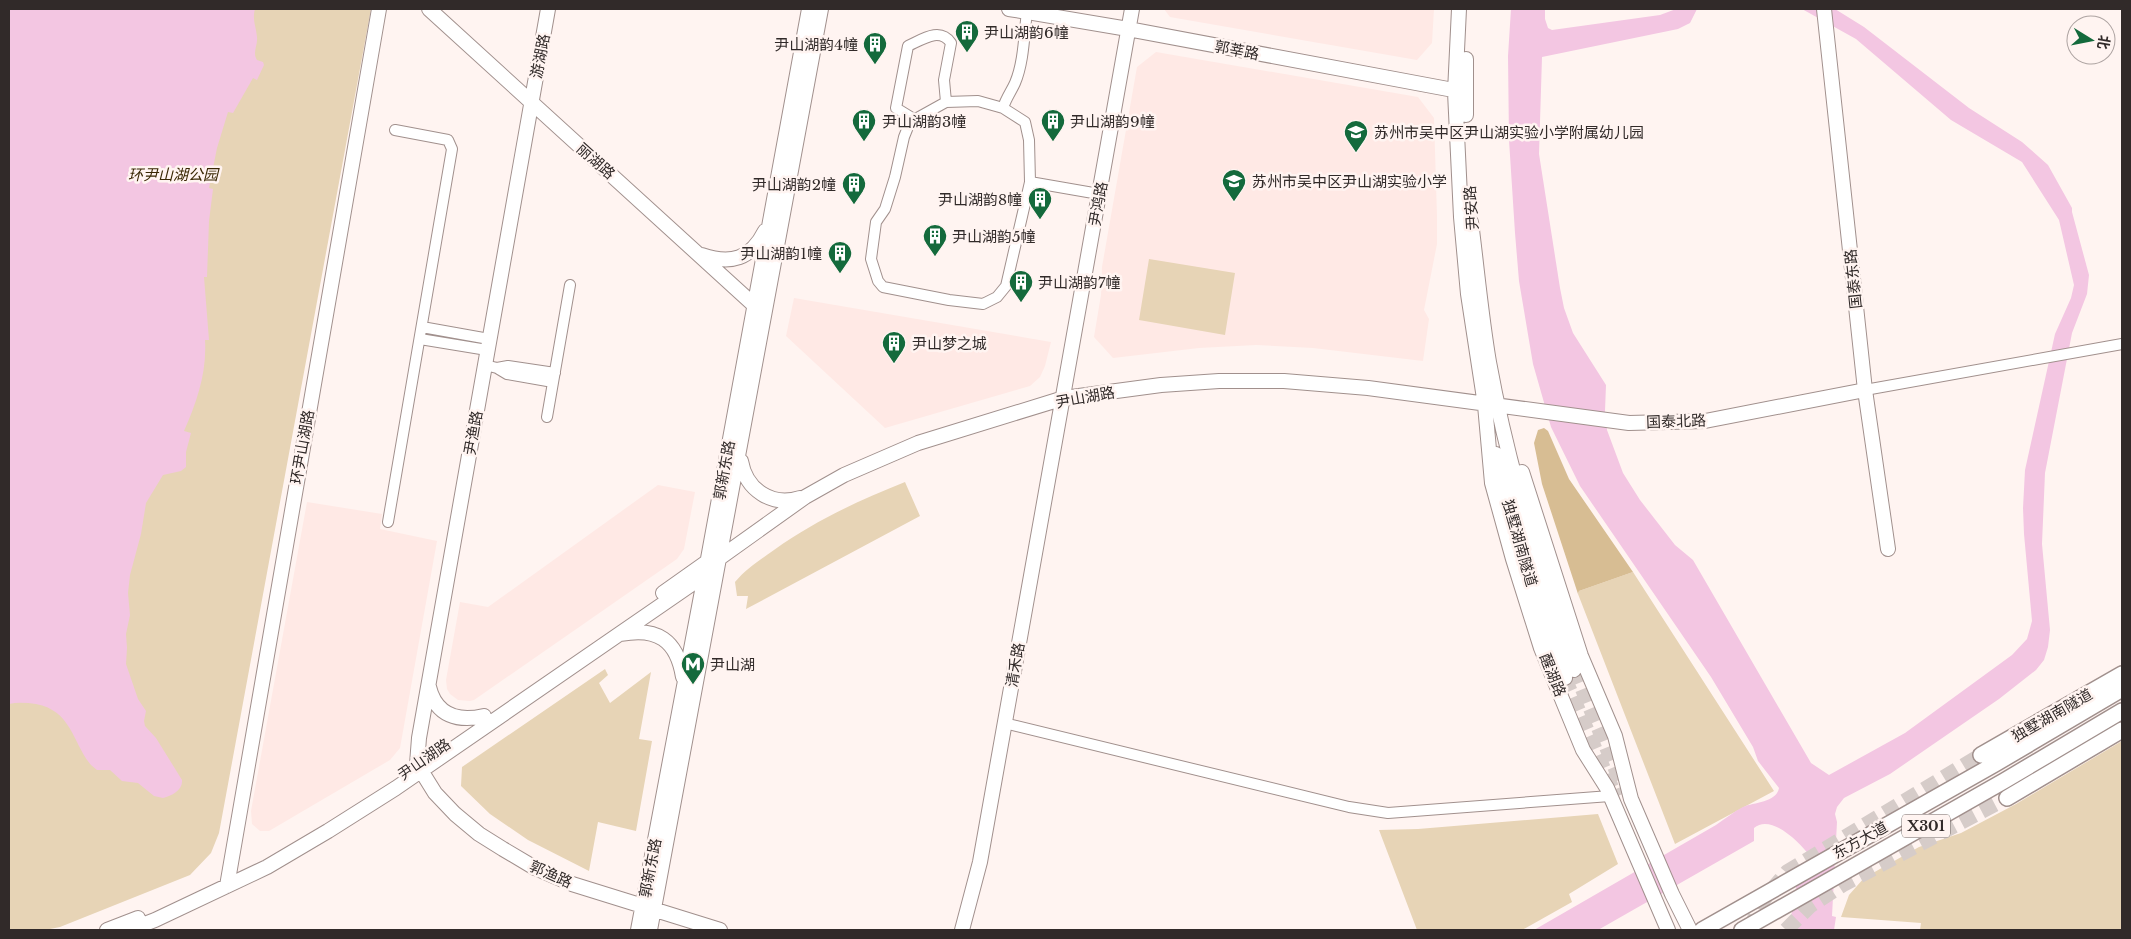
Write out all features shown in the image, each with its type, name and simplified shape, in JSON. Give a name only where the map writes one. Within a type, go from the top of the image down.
[{"type":"main road","name":"独墅湖南隧道","points":[[1981,755],[2122,674]]},
{"type":"main road","name":"东方大道","points":[[1702,930],[1995,764],[2122,689]]},
{"type":"main road","name":"东方大道","points":[[1742,930],[2004,781],[2122,711]]},
{"type":"main road","points":[[2006,798],[2122,730]]},
{"type":"street","name":"环尹山湖路","points":[[227,882],[379,9]]},
{"type":"street","name":"丽湖路","points":[[429,9],[697,253],[760,306]]},
{"type":"street","name":"游湖路","points":[[531,102],[548,9]]},
{"type":"street","name":"郭新东路","points":[[714,558],[740,455],[770,221],[809,9]]},
{"type":"street","name":"郭新东路","points":[[638,930],[648,907],[760,306],[821,9]]},
{"type":"street","name":"郭莘路","points":[[1009,9],[1128,29],[1460,92]]},
{"type":"street","name":"尹鸿路","points":[[1064,398],[1132,9]]},
{"type":"street","name":"尹安路","points":[[1460,9],[1462,217],[1468,294],[1491,405]]},
{"type":"street","name":"尹安路","points":[[1460,92],[1469,9]]},
{"type":"street","name":"国泰东路","points":[[1824,9],[1865,390],[1888,549]]},
{"type":"street","points":[[1003,108],[1008,94],[1015,83],[1022,55],[1027,12]]},
{"type":"street","points":[[914,119],[896,108],[908,46],[928,36],[938,34],[947,36],[952,43],[944,80],[946,102]]},
{"type":"street","points":[[978,101],[1003,108],[1025,122],[1029,140],[1030,182],[1006,286],[996,297],[984,304],[948,300],[883,286],[878,281],[871,259],[876,222],[885,209],[895,177],[904,137],[914,119],[946,102],[978,101]]},
{"type":"street","name":"尹渔路","points":[[418,767],[419,738],[428,686],[491,366],[488,344],[531,102]]},
{"type":"street","points":[[388,522],[451,145],[444,138],[395,130]]},
{"type":"street","points":[[1030,182],[1099,194]]},
{"type":"street","points":[[697,253],[725,260],[740,257],[755,247],[770,221]]},
{"type":"street","points":[[547,417],[570,285]]},
{"type":"street","points":[[422,327],[488,344]]},
{"type":"street","points":[[420,339],[488,344]]},
{"type":"street","points":[[1865,390],[2122,344]]},
{"type":"street","points":[[491,366],[507,374],[554,377]]},
{"type":"street","name":"尹山湖路","points":[[418,767],[484,716],[805,497],[844,475],[918,443],[1064,398],[1161,385],[1219,381],[1284,381],[1368,388],[1491,405]]},
{"type":"street","name":"国泰北路","points":[[1491,405],[1629,423],[1705,421],[1865,390]]},
{"type":"street","name":"清禾路","points":[[962,930],[980,862],[1064,398]]},
{"type":"street","points":[[1491,405],[1535,508],[1582,656],[1614,736],[1631,799],[1672,894],[1690,930]]},
{"type":"street","name":"独墅湖南隧道","points":[[1491,405],[1505,490],[1529,575],[1549,638],[1570,674]]},
{"type":"street","name":"醒湖路","points":[[1491,405],[1492,482],[1521,586],[1541,648],[1583,750],[1610,796],[1668,930]]},
{"type":"street","points":[[740,455],[746,479],[759,492],[778,501],[790,501],[805,497]]},
{"type":"street","name":"尹山湖路","points":[[129,930],[227,882],[418,767],[705,575],[714,558]]},
{"type":"street","name":"郭新东路","points":[[650,930],[648,907],[705,575]]},
{"type":"street","points":[[618,635],[644,632],[666,640],[679,658],[685,684]]},
{"type":"street","points":[[428,686],[433,701],[449,714],[460,719],[484,716]]},
{"type":"street","points":[[1004,723],[1349,807],[1388,813],[1610,796]]},
{"type":"street","name":"郭渔路","points":[[418,767],[435,793],[478,834],[535,868],[572,884],[720,930]]},
{"type":"street","name":"尹山湖路","points":[[107,930],[227,882]]},
{"type":"shaded area","points":[[9,9],[255,9],[254,20],[257,40],[255,54],[257,60],[263,62],[264,65],[257,80],[253,78],[233,113],[228,112],[217,148],[209,188],[213,189],[209,221],[207,277],[204,277],[209,340],[205,340],[203,375],[184,431],[191,433],[186,452],[186,467],[181,471],[163,475],[146,503],[141,534],[130,575],[128,593],[130,615],[126,634],[126,664],[138,699],[146,711],[145,726],[156,738],[182,780],[181,787],[176,792],[163,798],[154,796],[138,783],[122,781],[110,770],[97,770],[91,765],[70,728],[57,713],[36,704],[9,704]]},
{"type":"shaded area","points":[[1164,9],[1434,9],[1432,43],[1417,60],[1170,17]]},
{"type":"shaded area","points":[[1511,9],[1545,9],[1545,19],[1548,28],[1552,30],[1660,15],[1676,9],[1697,9],[1690,23],[1678,29],[1542,57],[1539,154],[1560,288],[1564,308],[1573,333],[1606,385],[1605,411],[1607,430],[1623,473],[1640,500],[1675,545],[1693,560],[1811,763],[1829,775],[1905,733],[2012,655],[2027,639],[2032,621],[2024,534],[2025,470],[2055,334],[2071,298],[2074,285],[2059,220],[2022,162],[1951,120],[1856,39],[1802,9],[1835,9],[1864,27],[1969,108],[2022,142],[2048,165],[2072,208],[2089,275],[2087,294],[2072,333],[2045,473],[2042,544],[2050,630],[2044,660],[2036,670],[1999,699],[1890,774],[1844,798],[1837,807],[1835,814],[1837,822],[1832,916],[1836,917],[1834,930],[1792,930],[1790,923],[1799,870],[1808,861],[1810,856],[1785,831],[1769,824],[1761,824],[1754,828],[1754,841],[1598,930],[1534,930],[1716,825],[1739,809],[1774,797],[1779,788],[1758,761],[1753,747],[1711,677],[1580,486],[1551,427],[1533,364],[1519,281],[1509,140],[1508,56]]},
{"type":"shaded area","name":"苏州市吴中区尹山湖实验小学","points":[[1156,52],[1418,97],[1434,118],[1437,216],[1437,244],[1424,310],[1429,319],[1423,361],[1313,348],[1256,345],[1199,348],[1113,358],[1094,337],[1101,295],[1102,267],[1137,67]]},
{"type":"shaded area","name":"尹山梦之城","points":[[794,298],[1051,342],[1040,377],[1030,386],[885,428],[786,336]]},
{"type":"shaded area","points":[[1544,428],[1548,431],[1569,479],[1633,572],[1579,591],[1578,594],[1542,484],[1534,443],[1538,430]]},
{"type":"shaded area","points":[[658,485],[695,492],[684,549],[677,559],[474,700],[458,700],[450,694],[447,689],[446,680],[460,602],[488,607]]},
{"type":"shaded area","points":[[307,502],[382,514],[380,529],[437,541],[400,748],[390,760],[269,831],[260,831],[252,824],[251,811]]},
{"type":"green space","name":"环尹山湖公园","points":[[9,9],[371,9],[219,833],[211,853],[190,875],[60,927],[45,930],[9,930]]},
{"type":"green space","points":[[1149,259],[1235,273],[1225,335],[1139,320]]},
{"type":"green space","points":[[905,482],[920,516],[746,609],[748,596],[737,596],[735,582],[754,564],[822,520]]},
{"type":"green space","points":[[1633,572],[1774,791],[1675,844],[1578,594],[1579,591]]},
{"type":"green space","points":[[605,669],[608,675],[599,683],[610,703],[651,672],[639,739],[652,741],[636,831],[598,822],[589,871],[528,840],[490,814],[461,786],[462,767]]},
{"type":"green space","points":[[2122,741],[2122,930],[1920,930],[1921,923],[1841,917],[1849,895],[1864,878],[1919,847],[1961,833],[2016,804]]},
{"type":"green space","points":[[1598,814],[1618,864],[1569,894],[1572,902],[1522,930],[1417,930],[1379,830],[1418,829]]},
{"type":"tunnel","points":[[1574,670],[1625,793]]},
{"type":"tunnel","points":[[1565,678],[1614,792]]},
{"type":"tunnel","points":[[1749,930],[1764,899],[1787,872],[1981,755]]},
{"type":"tunnel","points":[[1786,930],[1810,906],[1844,884],[2007,798]]},
{"type":"place","name":"尹山湖韵6幢","points":[[967,53]]},
{"type":"place","name":"尹山湖韵4幢","points":[[875,65]]},
{"type":"place","name":"尹山湖韵3幢","points":[[864,142]]},
{"type":"place","name":"尹山湖韵9幢","points":[[1053,142]]},
{"type":"place","name":"苏州市吴中区尹山湖实验小学附属幼儿园","points":[[1356,153]]},
{"type":"place","name":"苏州市吴中区尹山湖实验小学","points":[[1234,202]]},
{"type":"place","name":"尹山湖韵2幢","points":[[854,205]]},
{"type":"place","name":"尹山湖韵8幢","points":[[1040,220]]},
{"type":"place","name":"尹山湖韵5幢","points":[[935,257]]},
{"type":"place","name":"尹山湖韵1幢","points":[[840,274]]},
{"type":"place","name":"尹山湖韵7幢","points":[[1021,303]]},
{"type":"place","name":"尹山梦之城","points":[[894,364]]},
{"type":"place","name":"尹山湖","points":[[693,685]]}]
